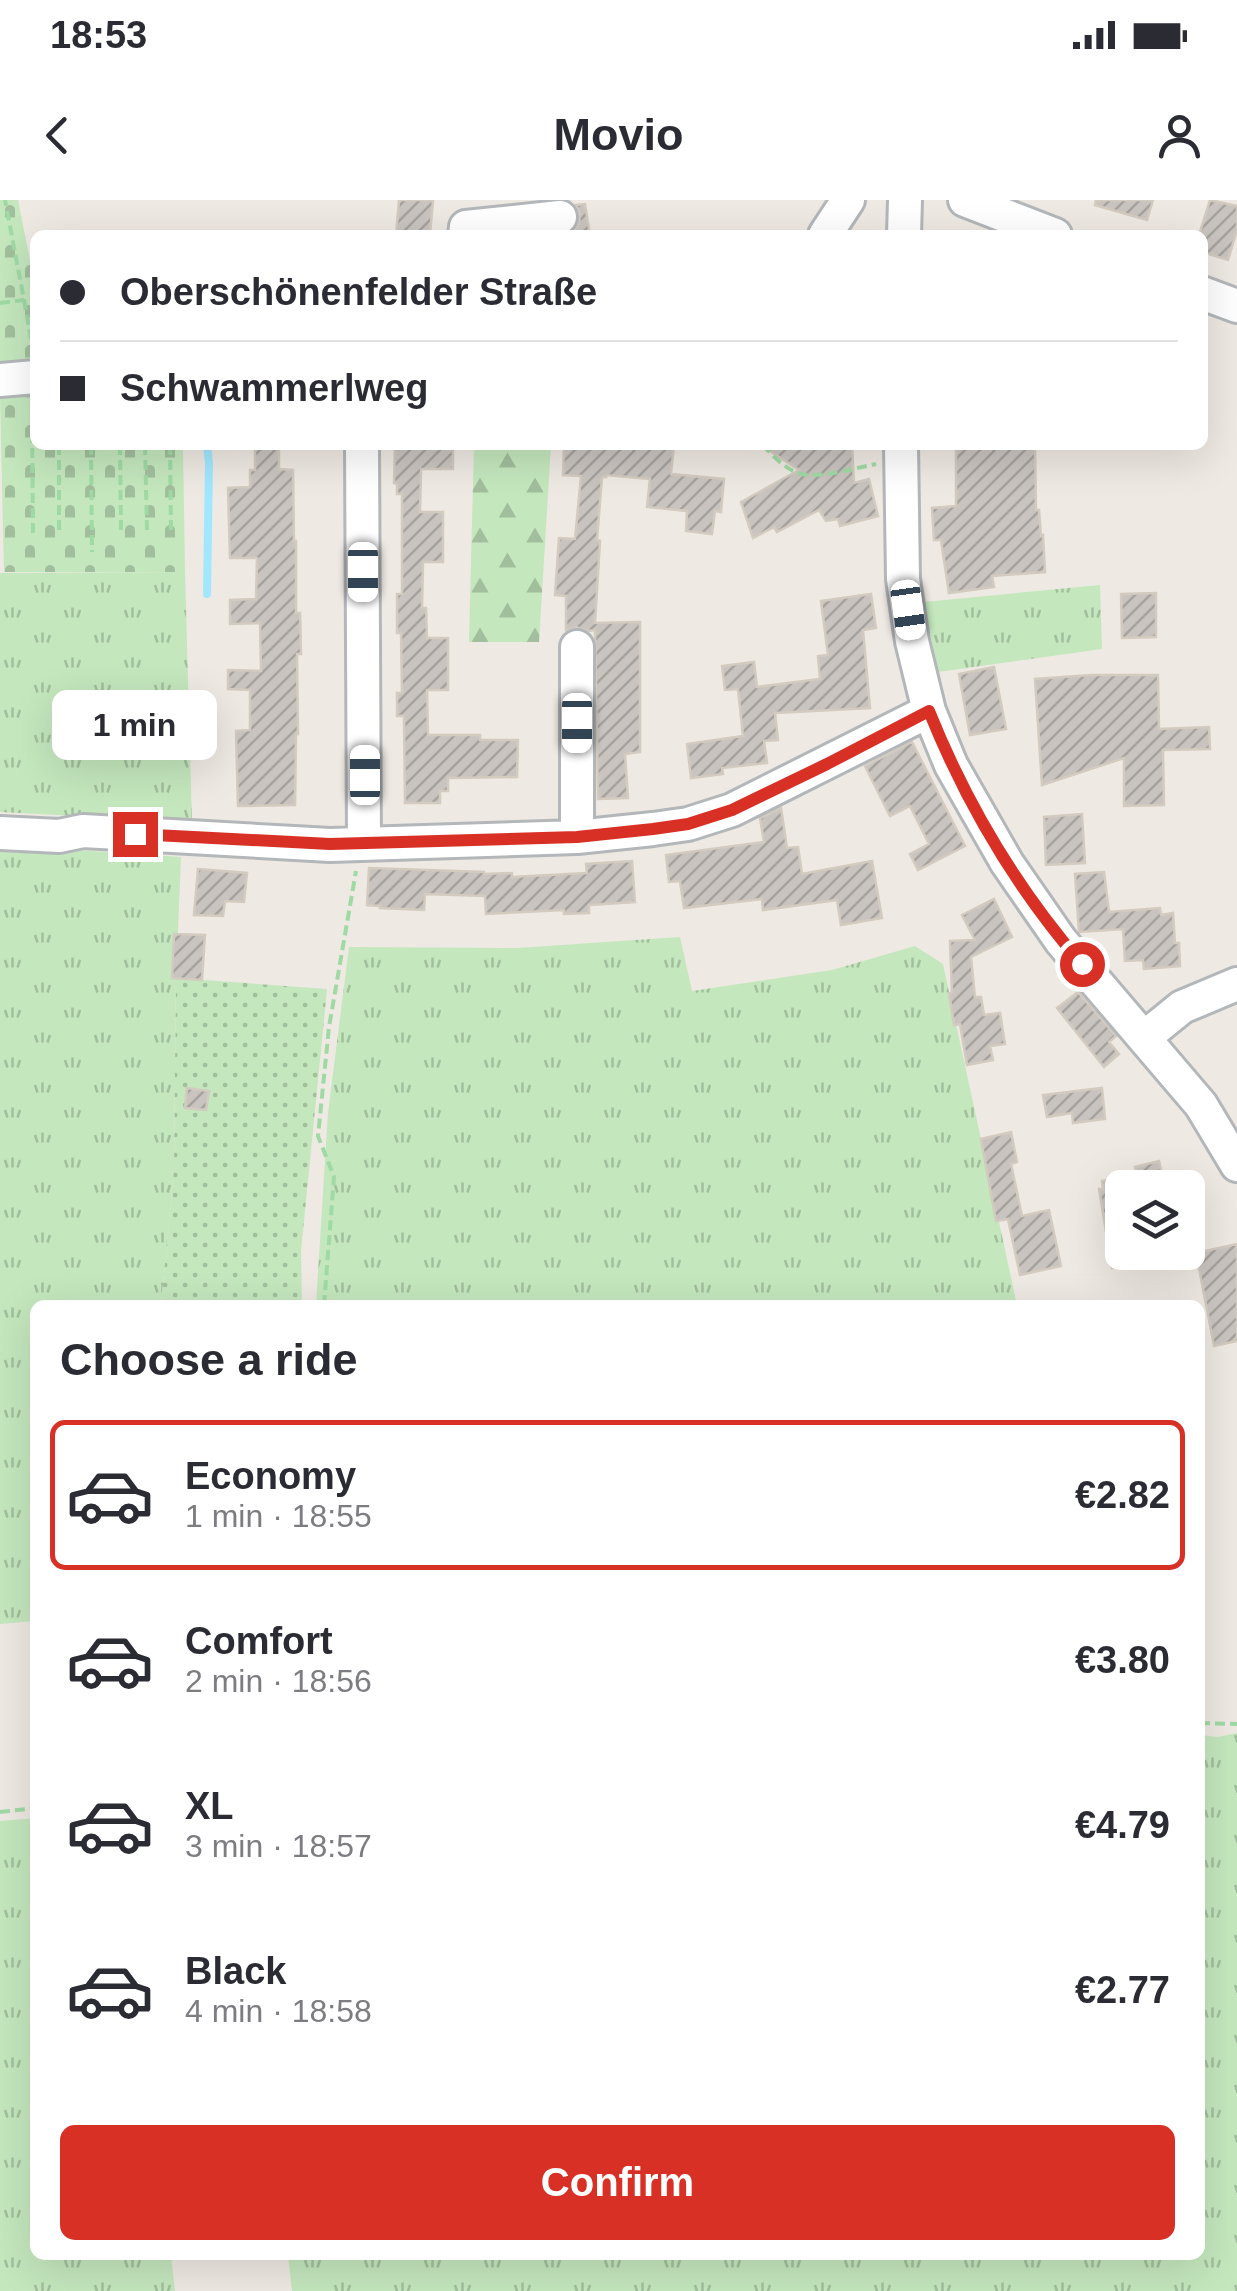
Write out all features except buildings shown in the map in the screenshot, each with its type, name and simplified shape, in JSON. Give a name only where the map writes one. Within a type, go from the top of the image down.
[{"type":"street","points":[[828,230],[848,200]]},
{"type":"street","points":[[965,200],[1042,230]]},
{"type":"street","points":[[466,230],[560,217]]},
{"type":"street","points":[[1208,294],[1237,306]]},
{"type":"street","points":[[0,380],[30,377]]},
{"type":"street","points":[[362,450],[364,842]]},
{"type":"street","points":[[900,452],[903,579],[912,641],[929,711],[963,789],[1006,863],[1062,941],[1201,1105],[1237,1166]]},
{"type":"street","points":[[577,647],[577,837]]},
{"type":"street","points":[[0,833],[59,836],[83,831],[330,844],[577,837],[688,824],[732,810],[929,711]]},
{"type":"street","points":[[1145,1037],[1182,1007],[1237,984]]},
{"type":"path","points":[[5,200],[30,333]]},
{"type":"path","points":[[0,216],[8,215]]},
{"type":"path","points":[[0,303],[24,300]]},
{"type":"path","points":[[32,450],[33,533]]},
{"type":"path","points":[[59,450],[59,532]]},
{"type":"path","points":[[91,450],[92,552]]},
{"type":"path","points":[[120,450],[121,530]]},
{"type":"path","points":[[145,450],[146,530]]},
{"type":"path","points":[[170,450],[171,531]]},
{"type":"path","points":[[767,450],[799,474],[836,472],[900,452]]},
{"type":"path","points":[[324,1300],[334,1177],[318,1136],[329,1026],[356,865],[364,842]]},
{"type":"path","points":[[1205,1723],[1237,1724]]},
{"type":"path","points":[[0,1812],[30,1809]]},
{"type":"green space","points":[[0,200],[18,200],[30,261],[30,361],[0,364]]},
{"type":"green space","points":[[30,393],[30,450],[183,450],[185,572],[4,572],[0,395]]},
{"type":"green space","points":[[474,450],[551,450],[539,642],[469,642]]},
{"type":"green space","points":[[185,572],[192,822],[0,812],[0,573]]},
{"type":"green space","points":[[1100,585],[1102,649],[938,672],[924,602]]},
{"type":"green space","points":[[0,845],[181,857],[174,1169],[161,1300],[30,1300],[30,1621],[0,1624]]},
{"type":"green space","points":[[680,937],[692,991],[832,970],[915,946],[943,964],[1016,1300],[316,1300],[328,1113],[349,947],[517,948]]},
{"type":"green space","points":[[176,978],[327,989],[301,1251],[302,1300],[161,1300],[174,1169]]},
{"type":"green space","points":[[1237,1733],[1237,2291],[292,2291],[289,2260],[1205,2260],[1205,1736]]},
{"type":"green space","points":[[30,1818],[30,2260],[172,2260],[175,2291],[0,2291],[0,1821]]},
{"type":"waterway","points":[[207,594],[208,450]]},
{"type":"route","points":[[135,834],[330,844],[577,837],[688,824],[732,810],[929,711],[963,789],[1006,863],[1082,964]]}]
